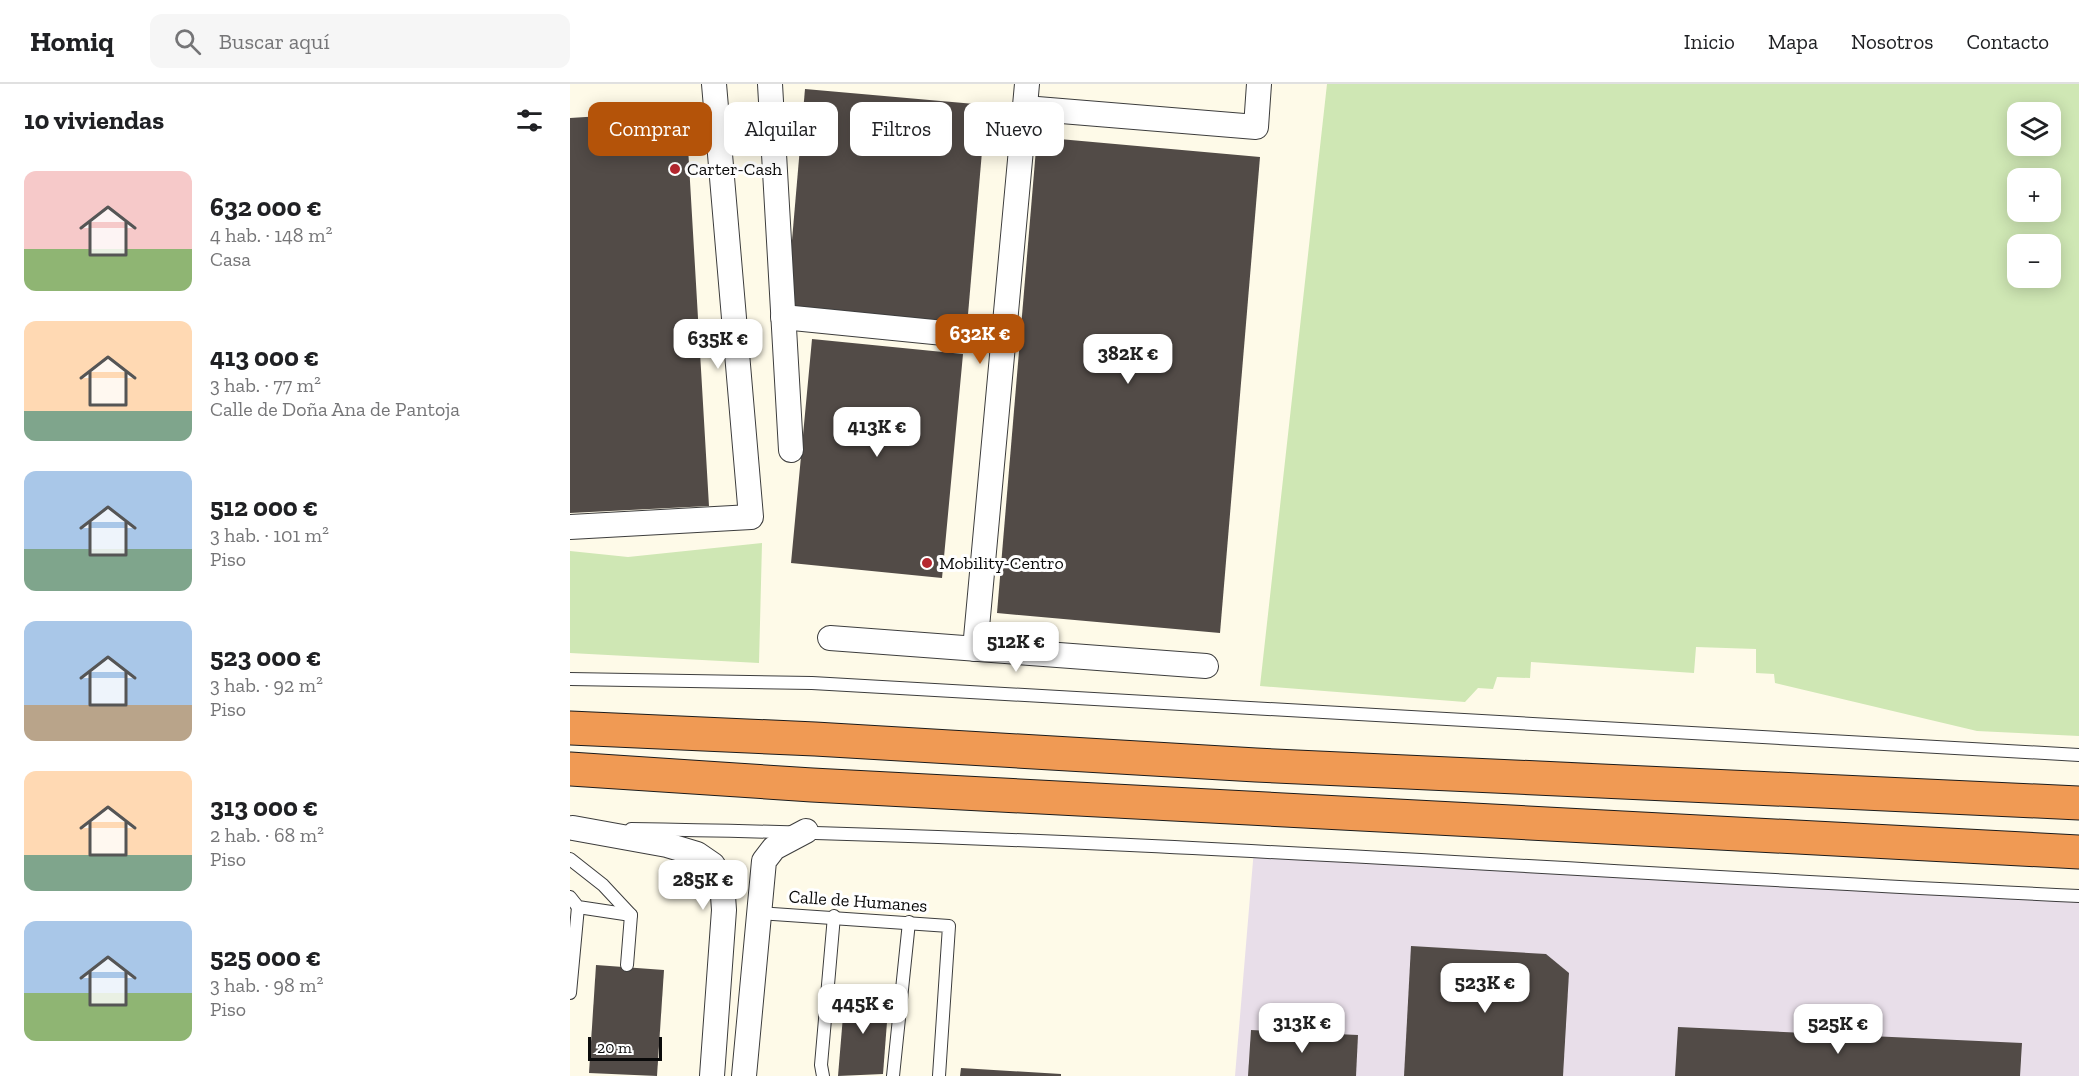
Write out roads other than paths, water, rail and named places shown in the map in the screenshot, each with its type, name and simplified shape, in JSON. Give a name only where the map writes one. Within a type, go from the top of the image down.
[{"type":"highway","points":[[570,728],[815,739],[1264,766],[2079,803]]},
{"type":"highway","points":[[570,769],[812,785],[1251,806],[2079,852]]},
{"type":"street","points":[[570,527],[751,517],[714,84]]},
{"type":"street","points":[[770,84],[790,450]]},
{"type":"street","points":[[1026,102],[1027,84]]},
{"type":"street","points":[[1064,111],[1256,127],[1259,84]]},
{"type":"street","points":[[975,649],[1021,156]]},
{"type":"street","points":[[783,317],[1004,339]]},
{"type":"street","points":[[830,638],[1206,666]]},
{"type":"street","points":[[572,828],[667,845],[697,854],[713,865],[722,882],[724,910],[712,1076]]},
{"type":"street","points":[[744,1076],[764,861],[774,848],[806,831]]},
{"type":"lane","points":[[570,679],[812,683],[2079,755]]},
{"type":"lane","points":[[572,828],[806,831],[1254,849],[2079,896]]},
{"type":"lane","points":[[570,859],[603,885],[631,915],[627,965]]},
{"type":"lane","points":[[570,993],[574,902],[631,915]]},
{"type":"lane","name":"Calle de Humanes","points":[[759,913],[834,916],[949,926],[939,1076]]},
{"type":"lane","points":[[823,1076],[821,1065],[834,916]]},
{"type":"lane","points":[[893,1076],[909,922]]},
{"type":"place","name":"Carter-Cash","points":[[675,169]]},
{"type":"place","name":"Mobility-Centro","points":[[927,563]]}]
